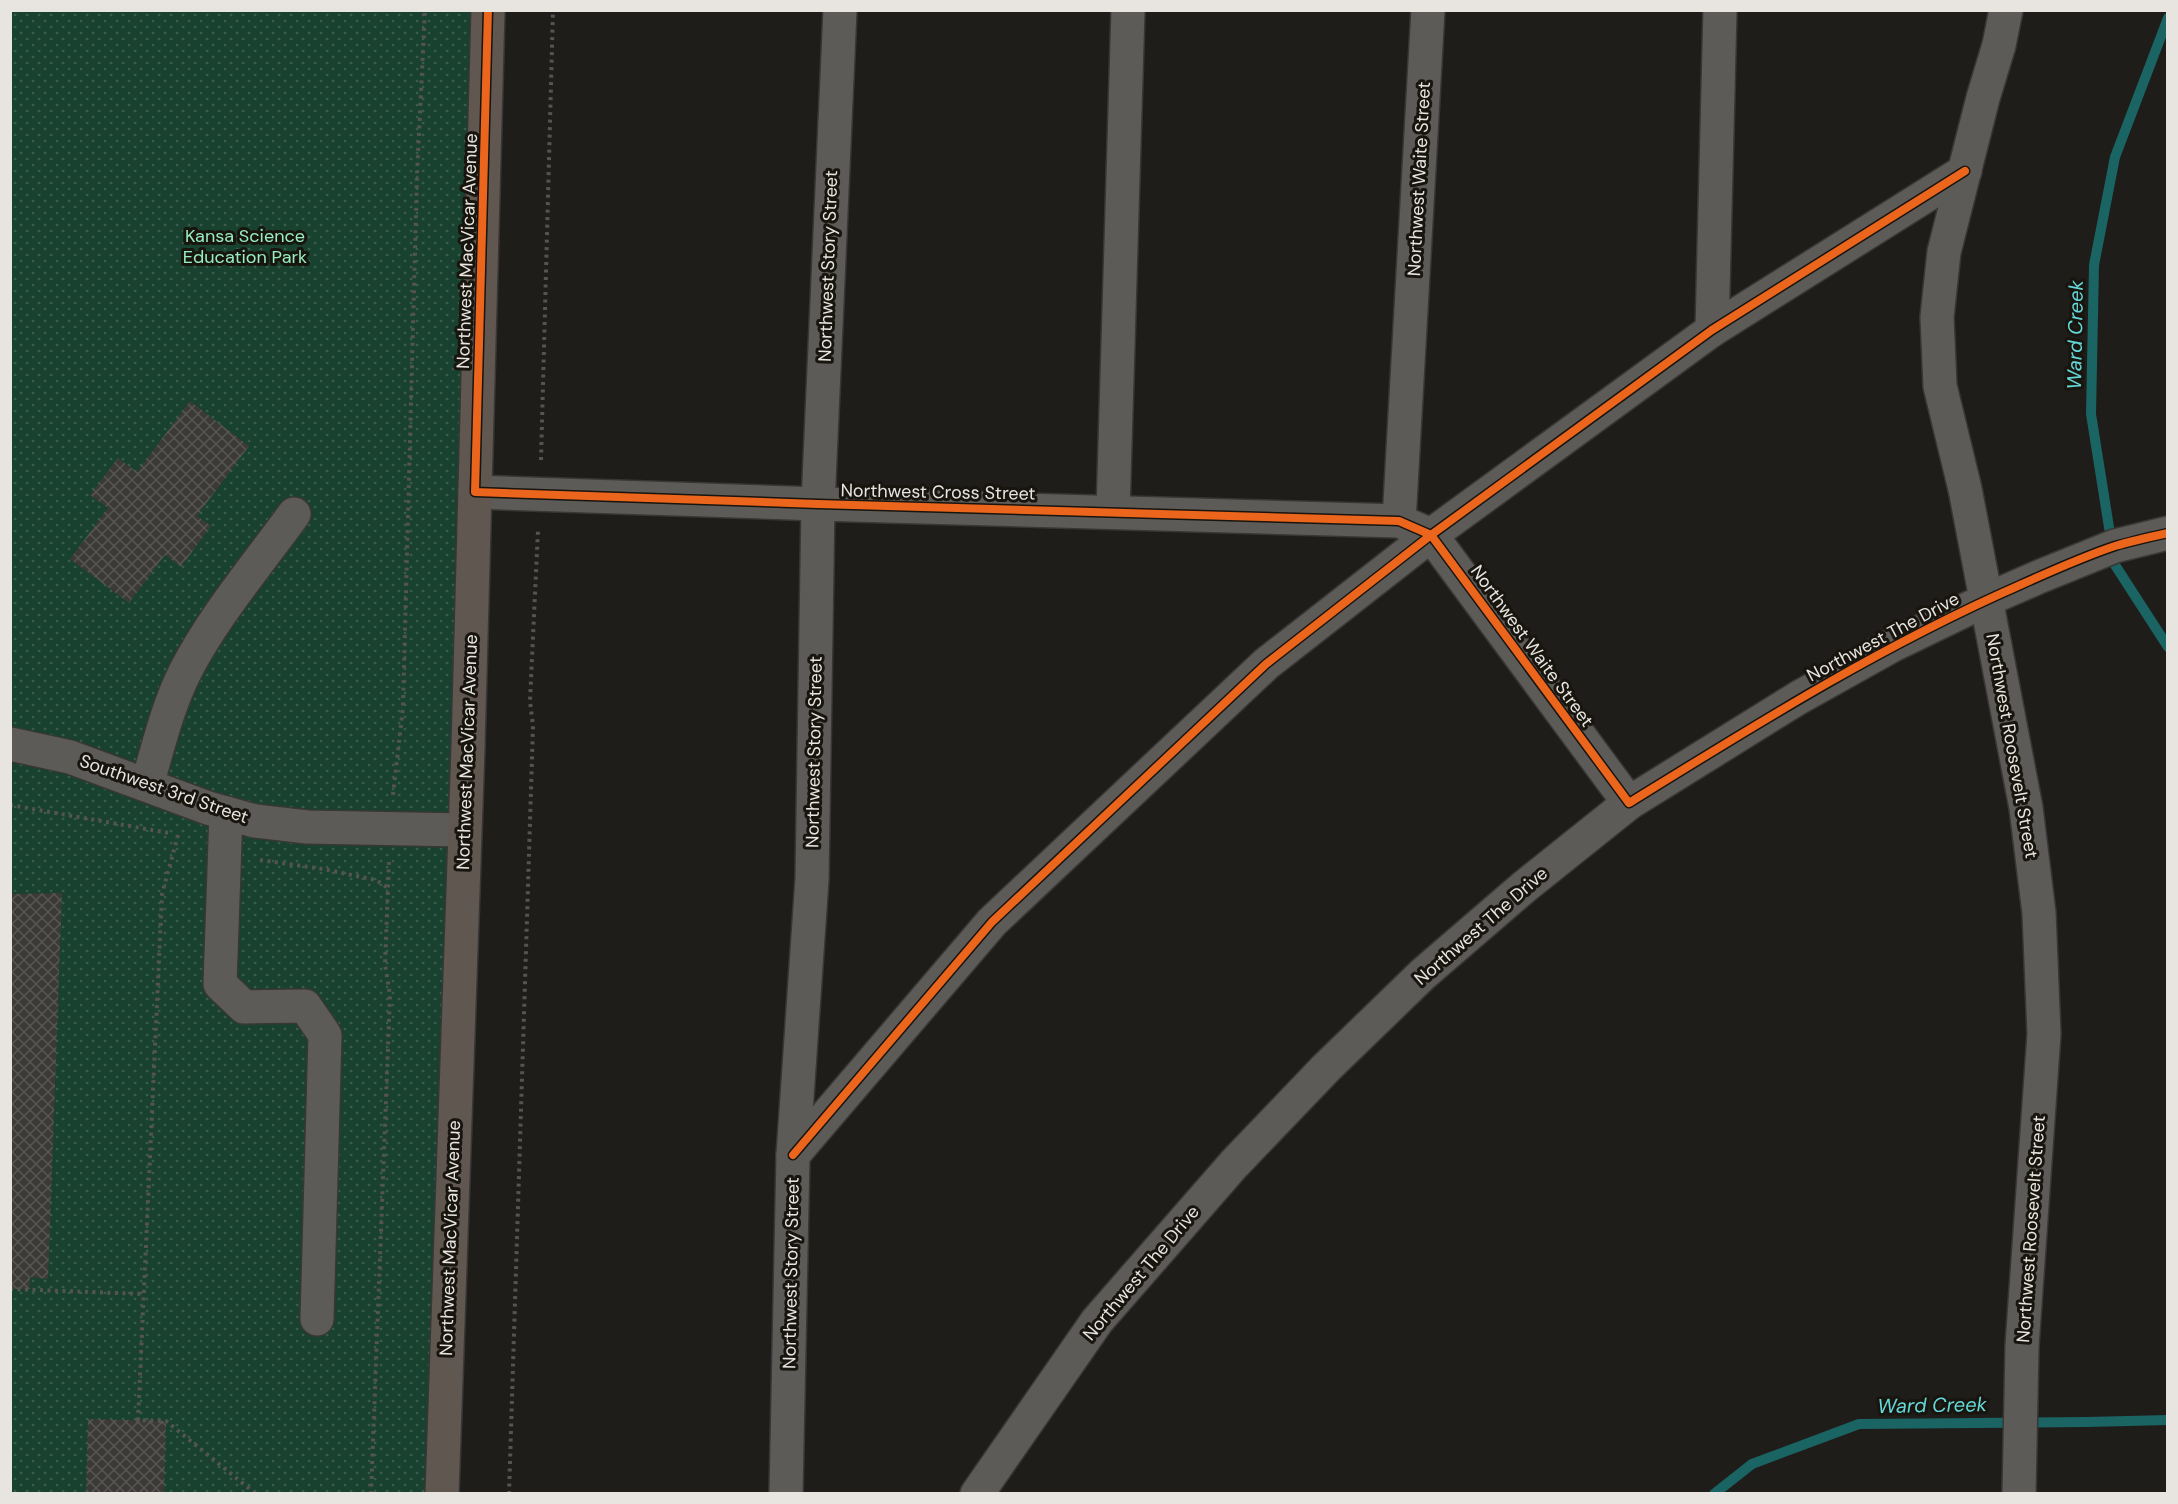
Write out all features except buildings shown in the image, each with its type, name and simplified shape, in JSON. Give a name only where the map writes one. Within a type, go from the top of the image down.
[{"type":"main road","name":"Northwest MacVicar Avenue","points":[[442,1494],[475,492],[488,10]]},
{"type":"street","name":"Northwest Story Street","points":[[786,1494],[794,1155],[812,879],[818,504],[840,10]]},
{"type":"street","points":[[1113,512],[1128,10]]},
{"type":"street","name":"Northwest Waite Street","points":[[1428,10],[1400,520],[1431,536],[1629,803]]},
{"type":"street","points":[[1713,330],[1720,10]]},
{"type":"street","name":"Northwest Roosevelt Street","points":[[2006,10],[1999,45],[1983,98],[1944,252],[1938,317],[1940,386],[1965,489],[2026,808],[2039,913],[2044,1034],[2022,1346],[2019,1494]]},
{"type":"street","points":[[794,1155],[992,922],[1266,664],[1431,536],[1713,330],[1965,171]]},
{"type":"street","name":"Northwest Cross Street","points":[[475,492],[1400,520]]},
{"type":"street","points":[[147,785],[171,705],[202,640],[294,514]]},
{"type":"street","name":"Northwest The Drive","points":[[977,1494],[1097,1321],[1234,1164],[1326,1068],[1423,974],[1524,887],[1629,803],[1798,698],[1891,646],[2041,576],[2115,546],[2168,533]]},
{"type":"street","name":"Southwest 3rd Street","points":[[10,744],[70,757],[208,808],[255,821],[307,827],[463,830]]},
{"type":"street","points":[[226,813],[220,984],[244,1007],[305,1006],[325,1035],[317,1319]]},
{"type":"path","points":[[371,1494],[390,995],[385,964],[390,828],[403,707],[417,175],[425,10]]},
{"type":"path","points":[[508,1494],[533,737],[530,701],[540,494],[553,10]]},
{"type":"path","points":[[178,835],[162,894],[138,1420],[166,1421],[256,1494]]},
{"type":"path","points":[[10,1289],[144,1294]]},
{"type":"green space","name":"Kansa Science Education Park","points":[[10,11],[488,11],[438,1493],[11,1493]]},
{"type":"waterway","name":"Ward Creek","points":[[2168,18],[2115,157],[2094,265],[2091,414],[2115,565],[2168,647]]},
{"type":"waterway","name":"Ward Creek","points":[[1714,1494],[1752,1464],[1859,1424],[2168,1420]]},
{"type":"cycle path","points":[[488,10],[475,492],[1399,521],[1431,535],[1629,803],[1771,716],[1917,634],[1967,609],[2078,560],[2115,546],[2168,533]]},
{"type":"cycle path","points":[[793,1155],[992,922],[1266,664],[1431,535],[1712,330],[1965,171]]}]
